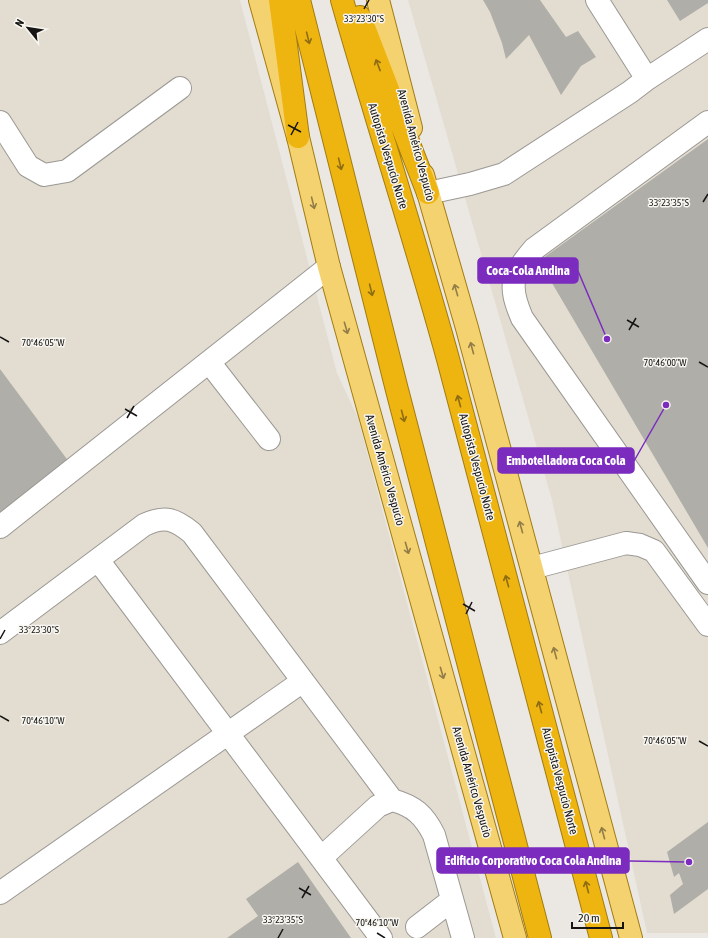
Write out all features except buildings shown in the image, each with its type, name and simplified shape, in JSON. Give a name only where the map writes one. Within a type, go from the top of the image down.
[{"type":"highway","points":[[280,0],[298,137]]},
{"type":"highway","points":[[299,0],[396,390],[540,938]]},
{"type":"highway","name":"Autopista Vespucio Norte","points":[[342,0],[446,352],[601,938]]},
{"type":"highway","points":[[353,0],[428,193]]},
{"type":"main road","name":"Avenida Américo Vespucio","points":[[260,0],[298,137],[329,267],[515,938]]},
{"type":"main road","name":"Avenida Américo Vespucio","points":[[378,0],[428,193],[469,335],[631,938]]},
{"type":"lane","points":[[597,0],[648,80]]},
{"type":"lane","points":[[428,193],[470,184],[504,174],[708,39]]},
{"type":"lane","points":[[0,122],[28,166],[44,175],[67,171],[180,88]]},
{"type":"lane","points":[[708,122],[534,250],[520,266],[513,282],[515,300],[522,318],[708,583]]},
{"type":"lane","points":[[0,527],[329,267]]},
{"type":"lane","points":[[209,362],[269,439]]},
{"type":"lane","points":[[0,633],[144,525],[155,520],[163,519],[174,520],[182,525],[192,533],[392,800],[405,804],[417,811],[428,824],[434,835],[463,938]]},
{"type":"lane","points":[[532,568],[626,543],[640,545],[654,551],[708,625]]},
{"type":"lane","points":[[98,560],[381,938]]},
{"type":"lane","points":[[0,894],[303,681]]},
{"type":"lane","points":[[321,858],[378,806],[392,800]]},
{"type":"lane","points":[[417,928],[452,900]]},
{"type":"shaded area","points":[[0,0],[240,0],[337,373],[358,418],[496,938],[0,938]]},
{"type":"shaded area","points":[[408,0],[708,0],[708,933],[647,933],[552,500]]},
{"type":"place","name":"Coca-Cola Andina","points":[[607,339]]},
{"type":"place","name":"Embotelladora Coca Cola","points":[[666,405]]},
{"type":"place","name":"Edificio Corporativo Coca Cola Andina","points":[[689,862]]}]
